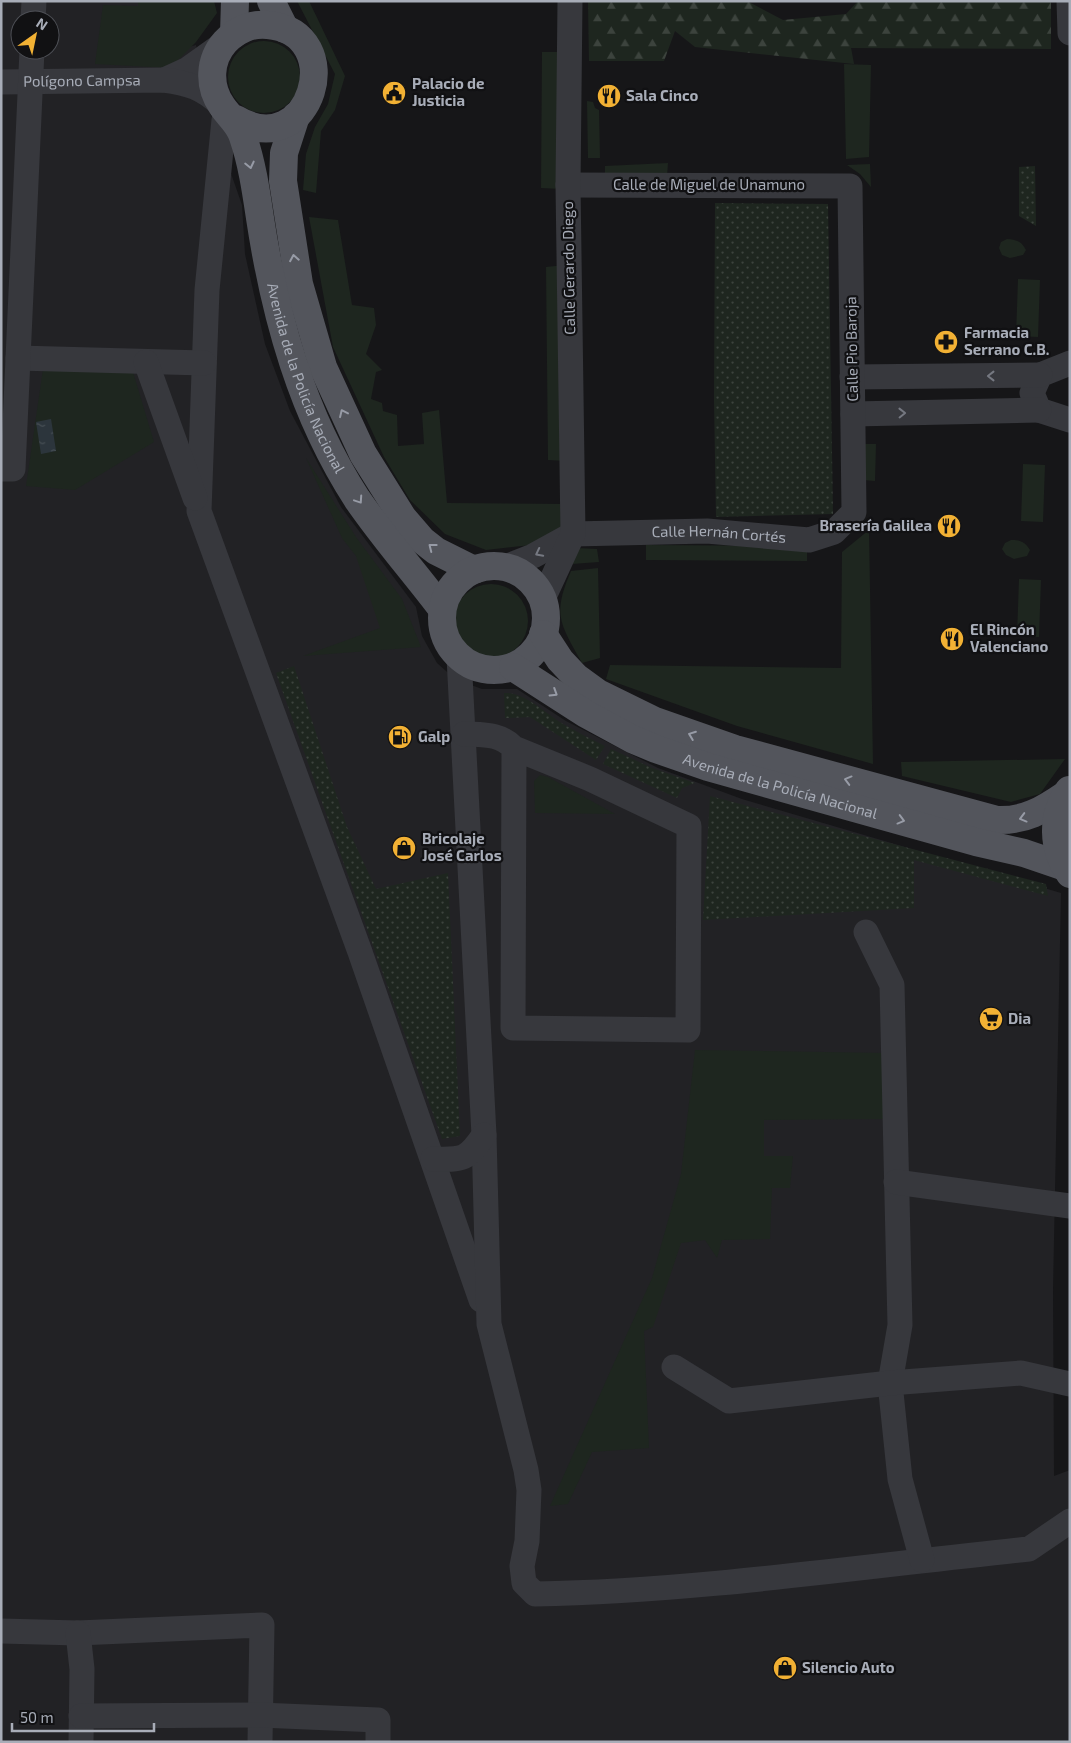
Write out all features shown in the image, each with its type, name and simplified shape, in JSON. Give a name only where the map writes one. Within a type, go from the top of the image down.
[{"type":"main road","points":[[228,39],[255,25],[270,25],[285,29],[296,37],[306,47],[314,66],[315,80],[312,94],[306,106],[284,124],[270,127],[248,125],[227,111],[214,92],[212,77],[216,56],[228,39],[235,1]]},
{"type":"main road","points":[[271,1],[285,29]]},
{"type":"main road","name":"Avenida de la Policía Nacional","points":[[227,111],[243,138],[253,178],[268,270],[281,329],[314,417],[358,499],[442,609]]},
{"type":"main road","name":"Avenida de la Policía Nacional","points":[[296,116],[284,153],[283,181],[299,284],[323,367],[370,467],[403,518],[422,540],[436,550],[474,570]]},
{"type":"main road","points":[[492,566],[516,572],[527,579],[542,601],[545,614],[543,634],[534,651],[513,667],[504,670],[485,670],[467,663],[450,647],[444,635],[442,609],[451,588],[474,570],[492,566]]},
{"type":"main road","name":"Avenida de la Policía Nacional","points":[[543,634],[567,668],[598,693],[633,711],[705,740],[997,820],[1012,821],[1032,815],[1068,792]]},
{"type":"main road","name":"Avenida de la Policía Nacional","points":[[513,667],[612,728],[673,755],[1068,870]]},
{"type":"main road","points":[[1068,792],[1059,810],[1056,835],[1059,852],[1068,870]]},
{"type":"street","name":"Calle Gerardo Diego","points":[[570,1],[568,185],[573,534]]},
{"type":"street","points":[[1069,1],[1070,33]]},
{"type":"street","name":"Polígono Campsa","points":[[164,80],[188,69],[228,39]]},
{"type":"street","points":[[1,469],[13,470],[32,60]]},
{"type":"street","name":"Polígono Campsa","points":[[1,82],[164,80],[195,86],[204,90],[227,111]]},
{"type":"street","points":[[199,511],[206,290],[227,111]]},
{"type":"street","name":"Calle de Miguel de Unamuno","points":[[568,185],[850,186]]},
{"type":"street","name":"Calle Pio Baroja","points":[[850,186],[854,512]]},
{"type":"street","points":[[18,358],[204,363]]},
{"type":"street","points":[[146,362],[433,1159],[489,1324],[526,1470],[528,1490],[527,1541],[522,1566],[524,1583],[535,1594],[584,1593],[708,1583],[1029,1549],[1070,1521]]},
{"type":"street","points":[[852,377],[1040,375],[1070,363]]},
{"type":"street","points":[[1039,410],[1032,393],[1040,375]]},
{"type":"street","points":[[853,414],[1039,410],[1070,420]]},
{"type":"street","name":"Calle Hernán Cortés","points":[[503,568],[534,556],[573,534],[708,531],[809,540],[834,532],[854,512]]},
{"type":"street","points":[[542,601],[573,534]]},
{"type":"street","points":[[459,657],[484,1135],[489,1324]]},
{"type":"street","points":[[464,734],[495,735],[505,739],[514,748],[590,779],[689,826],[688,1030],[513,1028],[514,748]]},
{"type":"street","points":[[866,932],[892,985],[900,1325],[890,1383],[900,1479],[922,1560]]},
{"type":"street","points":[[433,1159],[455,1160],[471,1154],[484,1135]]},
{"type":"street","points":[[896,1182],[1070,1206]]},
{"type":"street","points":[[446,1197],[467,1200],[486,1193]]},
{"type":"street","points":[[674,1367],[729,1401],[890,1383],[1021,1373],[1070,1384]]},
{"type":"street","points":[[1,1631],[78,1633],[262,1625],[263,1661],[260,1742]]},
{"type":"street","points":[[78,1633],[82,1669],[81,1742]]},
{"type":"street","points":[[82,1716],[260,1715],[378,1720],[378,1742]]},
{"type":"shaded area","points":[[1,1],[149,1],[148,58],[196,45],[210,113],[242,205],[245,254],[265,344],[290,411],[341,507],[416,607],[422,636],[437,663],[455,679],[482,689],[517,689],[566,721],[658,768],[742,799],[1061,893],[1053,1290],[1054,1476],[1070,1470],[1070,1742],[1,1742]]},
{"type":"green space","points":[[138,1],[214,1],[217,13],[196,42],[170,68],[95,64],[103,5],[138,6]]},
{"type":"green space","points":[[297,1],[309,1],[345,76],[335,110],[321,131],[316,193],[303,190],[306,154],[315,127],[328,104],[335,74]]},
{"type":"green space","points":[[588,1],[747,1],[783,20],[846,14],[858,1],[1051,1],[1051,49],[851,48],[854,64],[695,47],[675,31],[664,61],[589,61]]},
{"type":"green space","points":[[264,41],[284,47],[294,57],[300,77],[294,97],[284,107],[264,113],[244,107],[234,97],[228,77],[234,57],[244,47]]},
{"type":"green space","points":[[542,52],[563,52],[561,189],[541,188]]},
{"type":"green space","points":[[844,64],[871,65],[869,157],[846,159]]},
{"type":"green space","points":[[587,101],[593,102],[595,108],[599,110],[600,158],[588,158]]},
{"type":"green space","points":[[668,163],[667,177],[605,179],[605,166]]},
{"type":"green space","points":[[870,164],[871,187],[860,174],[847,165]]},
{"type":"green space","points":[[1035,166],[1036,226],[1019,216],[1019,167]]},
{"type":"green space","points":[[715,203],[828,204],[833,514],[716,517],[714,400]]},
{"type":"green space","points":[[309,217],[338,220],[352,305],[374,308],[376,325],[366,354],[382,370],[376,372],[371,399],[382,403],[383,411],[397,415],[398,446],[424,444],[422,413],[439,410],[447,503],[565,504],[564,532],[531,545],[486,550],[445,534],[410,500],[384,457],[333,347]]},
{"type":"green space","points":[[1007,239],[1022,245],[1026,250],[1023,255],[1010,258],[1002,255],[999,248],[1001,242]]},
{"type":"green space","points":[[565,265],[566,461],[548,460],[546,267]]},
{"type":"green space","points":[[1018,279],[1040,280],[1038,337],[1016,336]]},
{"type":"green space","points":[[43,369],[133,372],[154,442],[75,490],[26,486]]},
{"type":"green space","points":[[864,444],[876,444],[875,481],[864,480]]},
{"type":"green space","points":[[306,458],[356,537],[402,599],[421,647],[303,656],[380,628],[356,556],[342,538]]},
{"type":"green space","points":[[1023,464],[1045,465],[1043,522],[1021,521]]},
{"type":"green space","points":[[869,530],[873,764],[737,726],[606,679],[610,665],[841,668],[842,552]]},
{"type":"green space","points":[[1011,540],[1020,541],[1026,545],[1030,550],[1027,556],[1014,559],[1006,555],[1002,549],[1005,543]]},
{"type":"green space","points":[[646,545],[807,546],[807,561],[646,560]]},
{"type":"green space","points":[[577,548],[597,549],[599,562],[572,564]]},
{"type":"green space","points":[[598,568],[600,658],[582,663],[568,638],[560,609],[565,586],[571,571]]},
{"type":"green space","points":[[1019,579],[1041,580],[1039,637],[1017,636]]},
{"type":"green space","points":[[491,584],[505,587],[517,595],[525,607],[528,621],[525,635],[517,647],[505,655],[491,658],[477,655],[465,647],[457,635],[454,621],[457,607],[465,595],[477,587]]},
{"type":"green space","points":[[294,666],[347,827],[376,889],[448,873],[460,1136],[442,1139],[276,673]]},
{"type":"green space","points":[[504,693],[520,696],[563,724],[605,746],[596,760],[530,717],[505,718]]},
{"type":"green space","points":[[611,749],[652,768],[695,783],[682,788],[677,798],[603,764]]},
{"type":"green space","points":[[1065,759],[1040,794],[1011,802],[902,776],[901,762]]},
{"type":"green space","points":[[540,775],[548,777],[615,814],[535,813],[534,781]]},
{"type":"green space","points":[[710,796],[1046,884],[1048,896],[914,860],[914,908],[703,920]]},
{"type":"green space","points":[[695,1050],[887,1053],[883,1119],[764,1120],[764,1156],[793,1156],[790,1188],[772,1188],[770,1239],[722,1240],[717,1258],[705,1240],[681,1243],[653,1327],[644,1331],[649,1448],[592,1452],[568,1504],[550,1506],[652,1278],[681,1174]]},
{"type":"water","points":[[51,419],[56,451],[41,454],[36,422]]},
{"type":"place","name":"Palacio de Justicia","points":[[394,93]]},
{"type":"place","name":"Sala Cinco","points":[[609,96]]},
{"type":"place","name":"Farmacia Serrano C.B.","points":[[946,342]]},
{"type":"place","name":"Brasería Galilea","points":[[949,526]]},
{"type":"place","name":"El Rincón Valenciano","points":[[952,639]]},
{"type":"place","name":"Galp","points":[[400,737]]},
{"type":"place","name":"Bricolaje José Carlos","points":[[404,848]]},
{"type":"place","name":"Dia","points":[[991,1019]]},
{"type":"place","name":"Silencio Auto","points":[[785,1668]]}]
